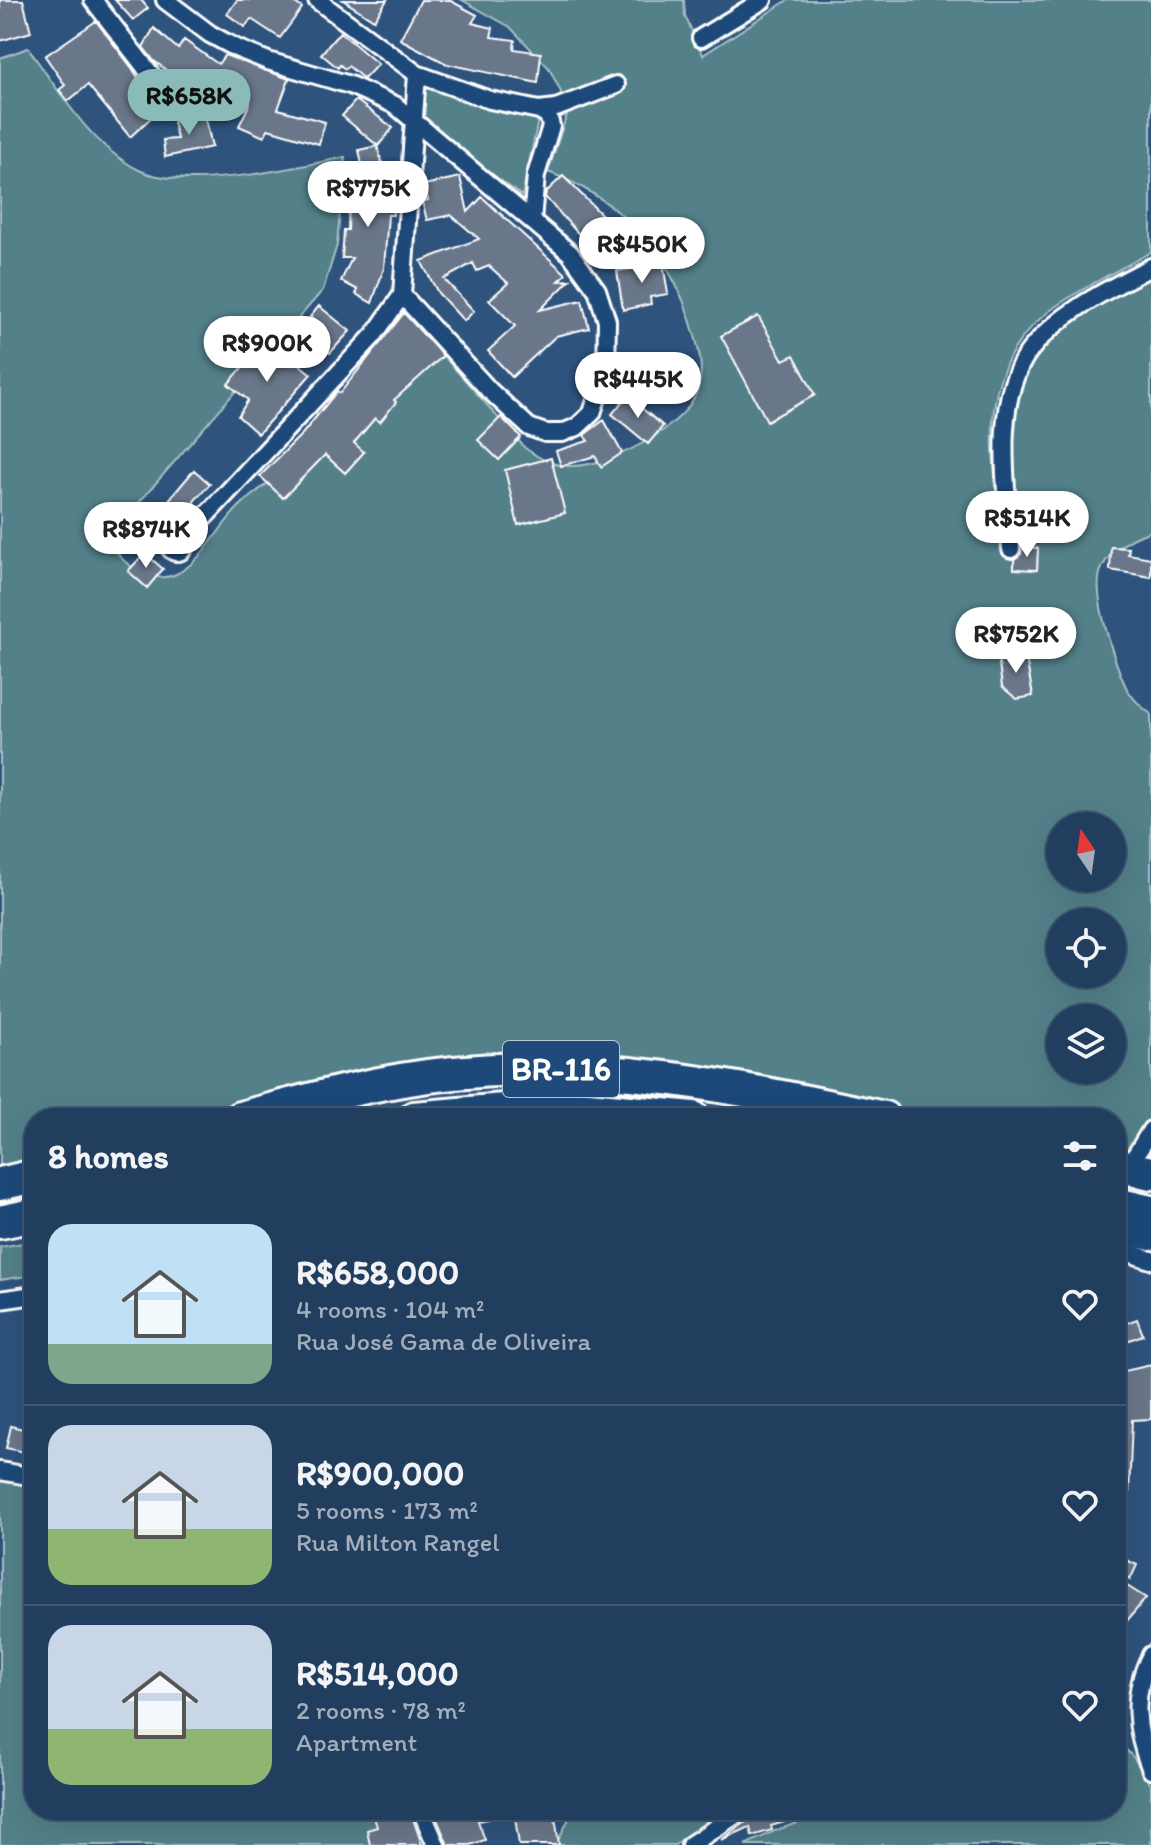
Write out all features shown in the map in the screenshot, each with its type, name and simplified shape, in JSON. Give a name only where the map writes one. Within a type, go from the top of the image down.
[{"type":"highway","name":"BR-116","points":[[275,1108],[316,1096],[409,1079],[455,1072],[529,1069],[594,1070],[702,1081],[835,1108]]},
{"type":"highway","name":"BR-116","points":[[524,1108],[557,1105],[588,1108]]},
{"type":"highway","points":[[0,1184],[24,1178]]},
{"type":"highway","points":[[1126,1206],[1151,1212]]},
{"type":"highway","points":[[0,1222],[24,1217]]},
{"type":"highway","points":[[0,1238],[24,1234]]},
{"type":"main road","points":[[1126,1232],[1151,1237]]},
{"type":"street","points":[[93,0],[173,103]]},
{"type":"street","points":[[165,0],[210,34],[236,48],[378,95],[413,121],[581,265],[597,290],[607,321],[608,355],[602,386],[592,413],[577,427],[562,433],[545,433],[520,420],[402,295]]},
{"type":"street","points":[[317,0],[417,74],[465,93],[539,110],[548,115],[551,126],[536,175],[532,221]]},
{"type":"street","points":[[701,38],[763,0]]},
{"type":"street","points":[[184,539],[374,335],[402,295],[417,74]]},
{"type":"street","points":[[539,110],[570,104],[616,85]]},
{"type":"street","points":[[1011,549],[1004,439],[1021,365],[1029,351],[1074,310],[1151,267]]},
{"type":"street","points":[[1132,1168],[1151,1130]]},
{"type":"street","points":[[1126,1252],[1151,1260]]},
{"type":"street","points":[[0,1300],[24,1296]]},
{"type":"street","points":[[0,1471],[24,1475]]},
{"type":"street","points":[[1151,1655],[1140,1678],[1137,1694],[1140,1735],[1151,1770]]},
{"type":"street","points":[[425,1820],[436,1845]]},
{"type":"street","points":[[690,1845],[728,1820]]},
{"type":"green space","points":[[462,0],[684,0],[685,16],[703,55],[788,0],[1151,0],[1151,252],[1066,299],[1027,332],[1008,359],[998,389],[993,420],[993,452],[1004,555],[1022,554],[1013,471],[1013,436],[1020,384],[1026,368],[1034,354],[1057,330],[1151,273],[1151,531],[1128,542],[1108,558],[1100,573],[1099,584],[1106,630],[1121,676],[1134,699],[1151,714],[1151,1161],[1126,1156],[1126,1108],[897,1108],[775,1083],[479,1060],[371,1069],[284,1090],[233,1108],[24,1108],[24,1173],[0,1178],[0,58],[28,48],[77,116],[105,147],[139,170],[159,176],[183,179],[240,176],[345,157],[337,245],[323,290],[111,535],[112,544],[124,561],[143,573],[164,577],[174,575],[194,562],[233,514],[255,493],[441,353],[525,448],[557,465],[586,465],[623,453],[661,432],[689,406],[699,384],[700,359],[683,299],[671,275],[639,231],[619,213],[574,183],[548,172],[568,111],[549,68],[510,27]]},
{"type":"green space","points":[[426,88],[539,116],[522,196],[420,122]]},
{"type":"green space","points":[[24,1243],[24,1276],[0,1280],[0,1247]]},
{"type":"green space","points":[[0,1479],[24,1483],[24,1820],[395,1820],[400,1845],[0,1845]]},
{"type":"green space","points":[[1126,1750],[1151,1785],[1151,1845],[745,1845],[806,1820],[1126,1820]]},
{"type":"green space","points":[[568,1820],[709,1820],[675,1845],[556,1845]]},
{"type":"building","points":[[0,0],[23,0],[31,32],[0,41]]},
{"type":"building","points":[[115,0],[141,0],[148,8],[133,20]]},
{"type":"building","points":[[237,0],[291,0],[302,8],[280,38],[251,19],[245,27],[227,14]]},
{"type":"building","points":[[343,0],[387,0],[374,20]]},
{"type":"building","points":[[421,0],[449,0],[477,15],[472,23],[493,28],[491,37],[515,40],[514,49],[541,53],[538,83],[447,64],[400,39]]},
{"type":"building","points":[[96,21],[142,84],[138,87],[142,92],[137,96],[154,115],[130,137],[88,85],[68,101],[59,90],[65,85],[45,56]]},
{"type":"building","points":[[154,28],[178,49],[184,40],[218,64],[225,55],[289,79],[278,109],[325,122],[319,144],[268,129],[264,137],[239,126],[250,103],[226,85],[212,103],[154,61],[143,47]]},
{"type":"building","points":[[340,32],[378,64],[364,79],[348,66],[345,69],[340,65],[338,68],[321,54]]},
{"type":"building","points":[[356,100],[393,128],[378,146],[342,116]]},
{"type":"building","points":[[205,115],[212,147],[165,157],[163,140],[177,139],[173,122]]},
{"type":"building","points":[[377,146],[386,176],[392,176],[393,215],[388,215],[384,268],[372,303],[356,294],[358,290],[341,281],[352,258],[342,258],[344,230],[348,230],[349,199],[367,199],[369,169],[363,170],[359,150]]},
{"type":"building","points":[[563,176],[620,233],[596,253],[545,197],[546,192]]},
{"type":"building","points":[[460,177],[468,212],[482,197],[566,274],[559,281],[570,280],[540,310],[582,300],[589,328],[556,336],[512,377],[488,351],[515,326],[489,300],[508,283],[489,266],[477,271],[473,263],[444,279],[474,311],[464,321],[438,293],[421,261],[479,239],[451,215],[427,220],[422,202],[428,200],[424,185]]},
{"type":"building","points":[[663,263],[668,294],[650,297],[651,304],[623,310],[617,271]]},
{"type":"building","points":[[319,306],[350,331],[330,353],[310,336],[317,322],[310,317]]},
{"type":"building","points":[[404,313],[443,356],[394,400],[396,402],[380,422],[375,418],[354,443],[364,452],[345,473],[325,455],[283,498],[260,476],[303,433],[337,391],[340,393]]},
{"type":"building","points":[[758,316],[783,360],[794,355],[815,395],[767,421],[721,336]]},
{"type":"building","points":[[268,338],[311,374],[258,434],[238,416],[248,400],[228,384]]},
{"type":"building","points":[[627,396],[663,426],[648,444],[612,414]]},
{"type":"building","points":[[501,417],[521,437],[499,460],[478,440]]},
{"type":"building","points":[[604,420],[622,453],[601,467],[595,456],[561,466],[556,451],[588,441],[584,435]]},
{"type":"building","points":[[551,458],[565,513],[518,525],[505,470]]},
{"type":"building","points":[[194,470],[210,484],[194,501],[195,507],[157,514]]},
{"type":"building","points":[[147,511],[161,521],[141,549],[117,532],[125,522],[135,528]]},
{"type":"building","points":[[1022,547],[1038,548],[1037,570],[1014,569],[1014,559],[1021,554]]},
{"type":"building","points":[[1111,547],[1129,548],[1128,554],[1151,558],[1151,577],[1110,570]]},
{"type":"building","points":[[145,553],[163,569],[147,588],[128,571]]},
{"type":"building","points":[[1025,652],[1033,696],[1017,699],[1002,687],[998,656]]},
{"type":"building","points":[[1137,1319],[1143,1335],[1126,1341],[1126,1323]]},
{"type":"building","points":[[1151,1365],[1151,1419],[1132,1420],[1129,1495],[1126,1495],[1126,1371]]},
{"type":"building","points":[[11,1426],[24,1429],[24,1452],[6,1448]]},
{"type":"building","points":[[1126,1560],[1137,1565],[1130,1580],[1126,1578]]},
{"type":"building","points":[[1126,1587],[1146,1598],[1126,1622]]},
{"type":"building","points":[[375,1820],[413,1820],[422,1845],[370,1845],[367,1830],[377,1827]]},
{"type":"building","points":[[437,1820],[483,1820],[478,1821],[485,1840],[470,1845],[448,1845]]},
{"type":"building","points":[[515,1820],[556,1820],[559,1845],[519,1845]]},
{"type":"building","points":[[749,1820],[791,1820],[752,1836],[750,1827],[721,1840]]}]
